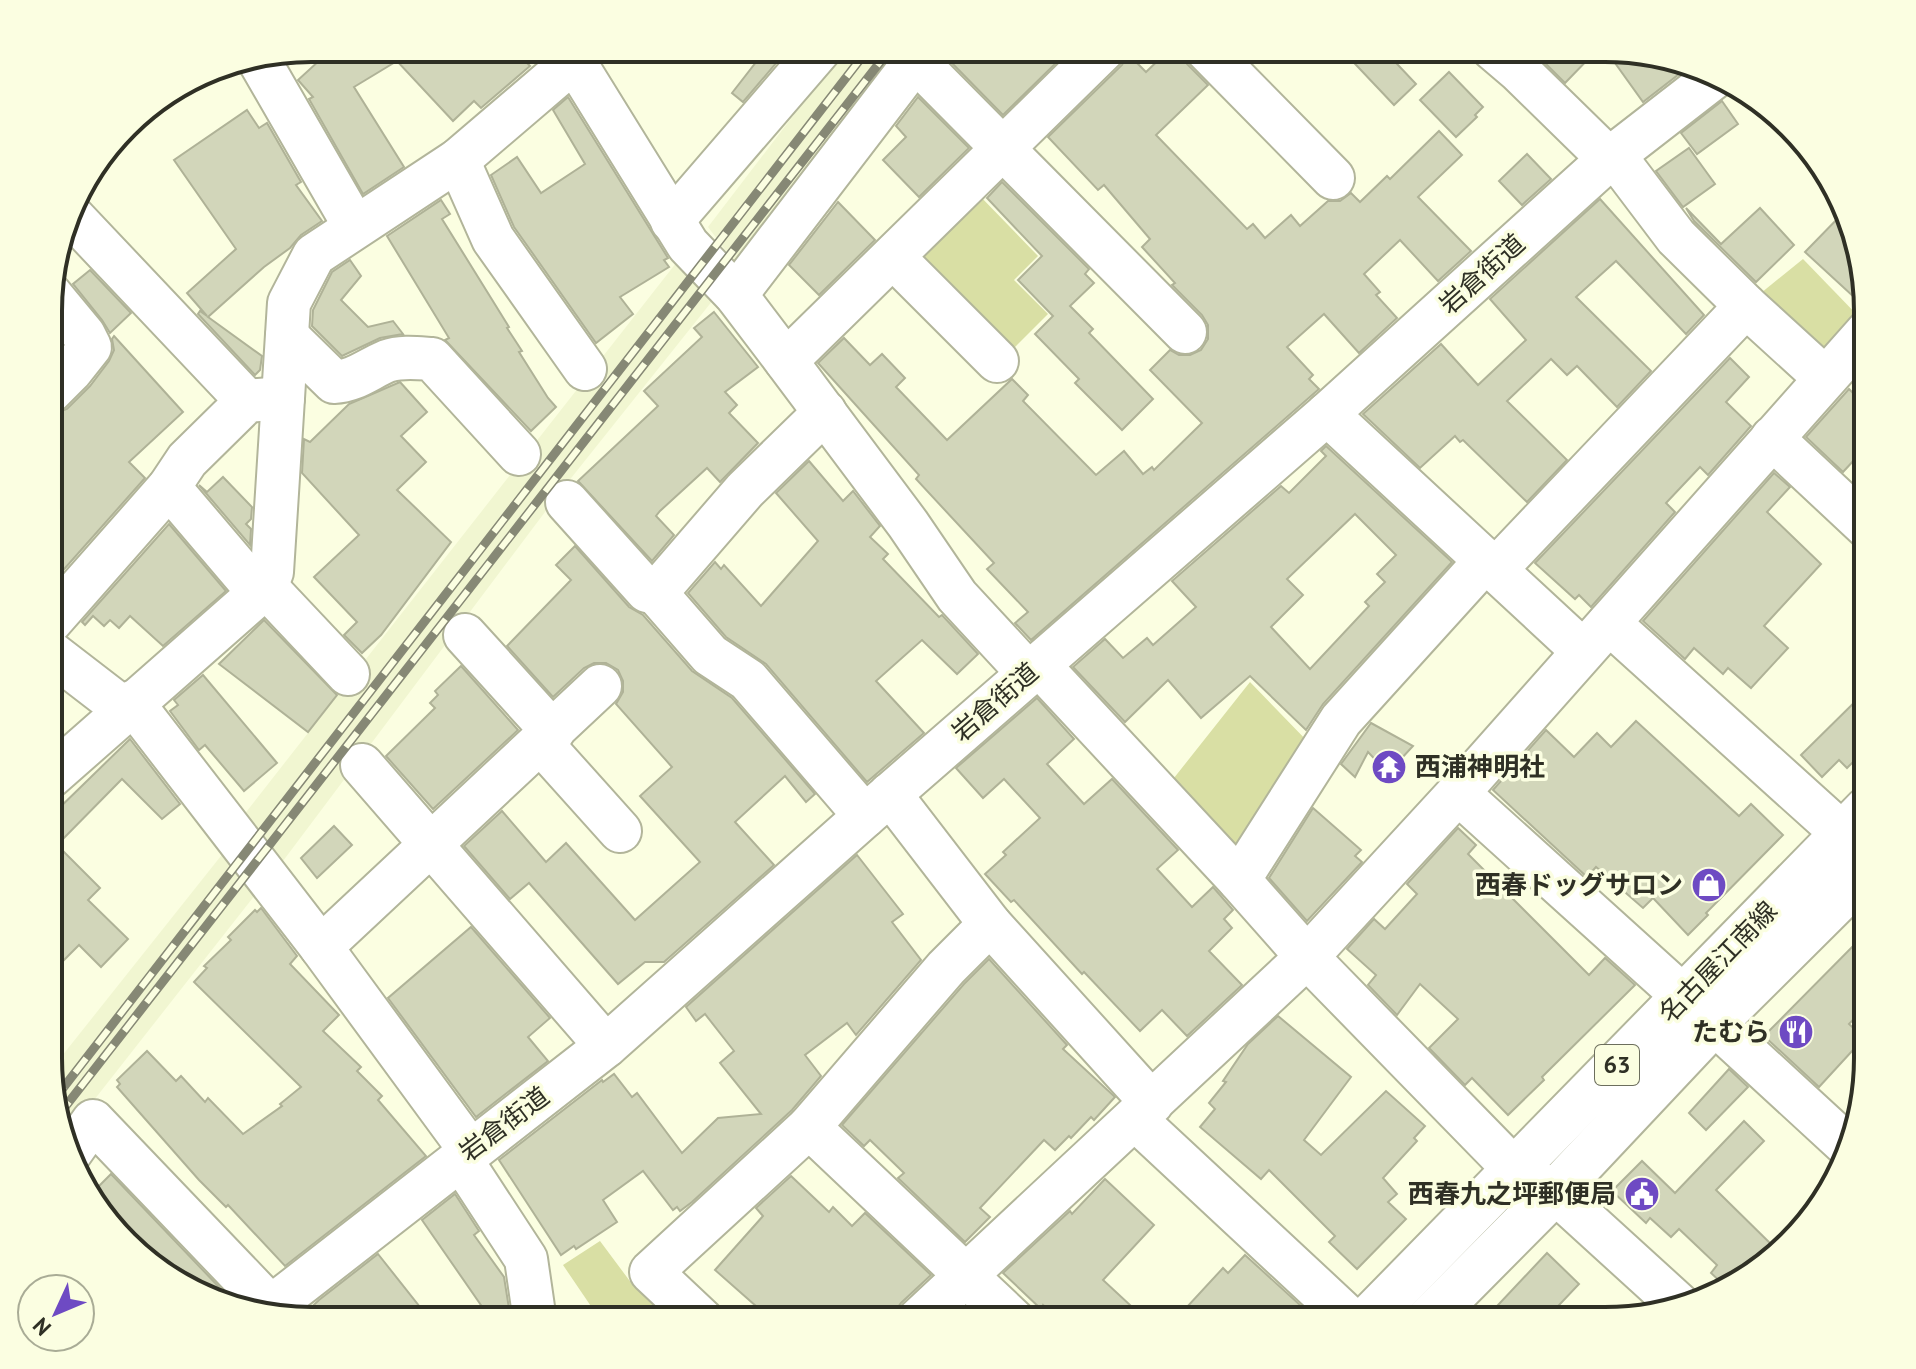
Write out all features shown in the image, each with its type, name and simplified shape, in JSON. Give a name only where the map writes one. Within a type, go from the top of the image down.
[{"type":"main road","name":"名古屋江南線","points":[[1441,1307],[1555,1192],[1699,1010],[1853,823]]},
{"type":"main road","name":"名古屋江南線","points":[[1380,1307],[1515,1170],[1699,1010],[1853,883]]},
{"type":"street","points":[[63,766],[262,590],[272,572],[265,400],[287,336],[289,303],[314,255],[458,160],[561,62]]},
{"type":"street","points":[[575,62],[688,245],[736,295],[908,524],[957,596],[1019,663],[1049,676],[1307,957],[1515,1170],[1555,1192],[1671,1298]]},
{"type":"street","points":[[672,221],[806,62]]},
{"type":"street","points":[[736,295],[914,62]]},
{"type":"street","points":[[927,62],[1004,149],[1185,332]]},
{"type":"street","points":[[786,361],[1090,63]]},
{"type":"street","points":[[1219,63],[1333,178]]},
{"type":"street","points":[[1510,63],[1612,157],[1676,237],[1825,378]]},
{"type":"street","points":[[263,67],[355,227]]},
{"type":"street","name":"岩倉街道","points":[[274,1303],[606,1046],[1327,414],[1612,157],[1706,84]]},
{"type":"street","points":[[458,160],[493,239],[585,369]]},
{"type":"street","points":[[79,222],[265,400]]},
{"type":"street","points":[[893,257],[997,361]]},
{"type":"street","points":[[1239,880],[1341,720],[1746,306]]},
{"type":"street","points":[[62,309],[90,347],[62,380]]},
{"type":"street","points":[[287,336],[334,382],[348,381],[390,360],[413,357],[432,359],[519,454]]},
{"type":"street","points":[[932,1306],[1307,957],[1458,793],[1853,347]]},
{"type":"street","points":[[62,608],[169,487],[187,460],[265,400]]},
{"type":"street","points":[[656,593],[745,490],[825,412]]},
{"type":"street","points":[[1327,414],[1491,565],[1853,820]]},
{"type":"street","points":[[1772,438],[1853,514]]},
{"type":"street","points":[[169,487],[262,590],[348,674]]},
{"type":"street","points":[[567,502],[647,591],[656,593],[710,655],[748,680],[878,805],[990,924],[1144,1111],[1338,1307]]},
{"type":"street","points":[[465,635],[620,831]]},
{"type":"street","points":[[62,661],[128,706],[321,947],[465,1154],[526,1259],[533,1306]]},
{"type":"street","points":[[321,947],[600,686]]},
{"type":"street","points":[[362,765],[606,1046]]},
{"type":"street","points":[[1458,793],[1840,1139]]},
{"type":"street","points":[[687,1306],[651,1272],[809,1127],[946,968],[990,924]]},
{"type":"street","points":[[77,1143],[93,1121],[258,1301]]},
{"type":"street","points":[[809,1127],[999,1307]]},
{"type":"shaded area","points":[[834,62],[897,62],[739,268],[708,227]]},
{"type":"shaded area","points":[[977,193],[1038,256],[1014,280],[1048,314],[1006,356],[915,254]]},
{"type":"shaded area","points":[[680,258],[713,300],[560,492],[277,869],[243,816]]},
{"type":"shaded area","points":[[1803,259],[1853,311],[1853,330],[1828,356],[1761,293]]},
{"type":"shaded area","points":[[1250,682],[1312,746],[1279,779],[1263,802],[1238,856],[1170,783]]},
{"type":"shaded area","points":[[232,842],[262,886],[72,1128],[64,1091],[63,1055]]},
{"type":"shaded area","points":[[600,1241],[632,1284],[656,1306],[591,1306],[563,1265]]},
{"type":"building","points":[[318,62],[395,62],[354,87],[404,167],[363,194],[309,99],[313,97],[298,80]]},
{"type":"building","points":[[398,62],[526,62],[530,66],[481,108],[474,101],[453,121]]},
{"type":"building","points":[[756,62],[777,62],[743,102],[732,93]]},
{"type":"building","points":[[951,62],[1056,63],[1003,115]]},
{"type":"building","points":[[1123,63],[1137,63],[1146,72],[1156,63],[1187,63],[1208,85],[1156,135],[1247,229],[1253,224],[1265,238],[1291,215],[1300,226],[1328,201],[1340,201],[1351,193],[1360,202],[1387,176],[1390,179],[1439,131],[1462,155],[1418,197],[1471,251],[1438,281],[1400,240],[1364,274],[1380,292],[1376,295],[1397,318],[1359,353],[1324,314],[1287,347],[1313,375],[1309,379],[1319,389],[1031,640],[1015,623],[1028,612],[987,569],[994,563],[916,479],[919,475],[818,363],[844,338],[870,365],[882,354],[905,378],[896,387],[947,440],[1012,379],[1028,395],[1023,401],[1096,475],[1124,451],[1143,474],[1152,467],[1154,470],[1202,423],[1150,370],[1170,350],[1179,355],[1190,355],[1201,350],[1208,339],[1208,325],[1142,247],[1150,239],[1104,185],[1098,190],[1048,137]]},
{"type":"building","points":[[1354,63],[1396,63],[1416,84],[1394,105]]},
{"type":"building","points":[[1545,63],[1584,63],[1565,83]]},
{"type":"building","points":[[1615,63],[1680,74],[1643,102]]},
{"type":"building","points":[[1449,72],[1483,107],[1456,137],[1420,100]]},
{"type":"building","points":[[568,97],[668,258],[664,260],[669,267],[620,297],[633,314],[596,343],[514,227],[491,175],[517,157],[541,193],[585,164],[553,110]]},
{"type":"building","points":[[918,97],[969,148],[919,197],[883,160],[906,137],[896,126]]},
{"type":"building","points":[[1722,101],[1738,124],[1697,154],[1681,133]]},
{"type":"building","points":[[247,110],[259,128],[267,123],[301,182],[296,185],[322,221],[301,235],[290,248],[208,317],[262,356],[260,370],[255,375],[198,314],[200,311],[207,316],[187,293],[236,249],[174,160]]},
{"type":"building","points":[[1689,148],[1715,184],[1683,207],[1656,171]]},
{"type":"building","points":[[1527,154],[1551,179],[1522,205],[1499,181]]},
{"type":"building","points":[[1002,182],[1089,269],[1085,274],[1094,283],[1070,306],[1093,329],[1089,333],[1153,399],[1122,430],[1075,383],[1079,379],[1035,334],[1053,316],[1018,280],[1042,256],[987,198]]},
{"type":"building","points":[[1600,199],[1704,315],[1686,334],[1616,261],[1576,297],[1651,371],[1617,407],[1577,366],[1567,375],[1551,359],[1507,401],[1567,460],[1527,502],[1463,440],[1460,442],[1455,436],[1420,468],[1363,414],[1441,344],[1478,385],[1526,340],[1490,299]]},
{"type":"building","points":[[441,200],[450,214],[442,219],[509,327],[522,351],[519,352],[556,407],[531,431],[445,340],[449,338],[387,236]]},
{"type":"building","points":[[838,202],[875,240],[819,295],[789,265]]},
{"type":"building","points":[[1686,208],[1721,244],[1760,208],[1794,245],[1756,282],[1694,221]]},
{"type":"building","points":[[1836,220],[1846,247],[1853,296],[1805,252]]},
{"type":"building","points":[[350,260],[361,276],[341,300],[368,327],[393,321],[403,334],[380,338],[342,356],[312,326],[313,310],[332,272]]},
{"type":"building","points":[[90,270],[131,313],[110,333],[73,284]]},
{"type":"building","points":[[714,312],[758,367],[725,392],[737,405],[729,413],[758,443],[720,482],[707,468],[660,511],[656,516],[674,535],[652,561],[578,481],[658,406],[644,391],[702,337],[694,328]]},
{"type":"building","points":[[114,336],[183,412],[129,462],[145,478],[62,571],[62,411],[90,386],[109,361],[114,350]]},
{"type":"building","points":[[1730,358],[1749,377],[1726,402],[1751,426],[1708,475],[1700,467],[1666,503],[1675,512],[1591,607],[1579,595],[1575,599],[1535,563]]},
{"type":"building","points":[[400,382],[427,412],[401,436],[426,462],[397,490],[451,542],[381,635],[362,653],[344,635],[357,622],[314,577],[359,535],[302,473],[304,439],[310,442],[349,404]]},
{"type":"building","points":[[1849,389],[1853,393],[1853,461],[1843,472],[1806,437]]},
{"type":"building","points":[[1326,446],[1452,562],[1323,704],[1306,730],[1250,676],[1201,718],[1168,680],[1125,722],[1073,667],[1105,639],[1123,658],[1147,638],[1153,645],[1196,607],[1172,581],[1281,486],[1289,493],[1326,456],[1321,451]],"holes":[[[1355,514],[1396,555],[1377,574],[1385,582],[1365,602],[1369,606],[1310,669],[1271,627],[1303,595],[1287,579]]]},
{"type":"building","points":[[809,461],[843,501],[853,491],[880,526],[870,537],[888,554],[883,559],[978,654],[957,674],[922,640],[876,681],[924,733],[867,782],[766,664],[726,637],[688,593],[715,562],[721,569],[724,565],[761,606],[818,541],[776,493]]},
{"type":"building","points":[[1774,473],[1790,487],[1767,512],[1821,564],[1764,626],[1788,648],[1751,688],[1728,668],[1723,674],[1694,648],[1685,659],[1643,621]]},
{"type":"building","points":[[223,477],[252,507],[251,519],[246,524],[251,529],[250,545],[199,485],[207,492]]},
{"type":"building","points":[[169,524],[226,591],[163,646],[130,616],[119,628],[110,620],[104,626],[93,616],[85,625],[82,622]]},
{"type":"building","points":[[575,546],[629,607],[643,615],[692,671],[732,698],[815,794],[806,802],[785,776],[735,822],[774,865],[664,962],[645,962],[618,984],[529,883],[510,899],[464,846],[502,811],[546,862],[566,843],[635,920],[700,862],[640,796],[672,767],[616,704],[623,692],[623,681],[618,670],[606,663],[594,663],[584,668],[553,697],[507,646],[571,580],[556,565]]},
{"type":"building","points":[[264,620],[337,695],[308,732],[219,664]]},
{"type":"building","points":[[461,666],[518,730],[433,809],[386,756],[435,708],[430,703],[438,695],[435,691]]},
{"type":"building","points":[[203,675],[277,763],[244,791],[205,745],[199,750],[170,711],[178,705],[174,700]]},
{"type":"building","points":[[1037,698],[1074,739],[1047,764],[1084,804],[1112,779],[1178,850],[1157,869],[1192,907],[1213,887],[1233,910],[1224,919],[1232,928],[1209,951],[1242,985],[1187,1036],[1162,1010],[1140,1031],[985,874],[1006,855],[1003,852],[1040,818],[1004,779],[983,798],[956,768]]},
{"type":"building","points":[[1853,704],[1853,762],[1847,768],[1839,760],[1822,777],[1801,755]]},
{"type":"building","points":[[1636,721],[1739,816],[1751,804],[1783,835],[1688,935],[1653,898],[1643,908],[1596,867],[1587,877],[1493,790],[1546,730],[1574,757],[1597,733],[1611,747]]},
{"type":"building","points":[[1371,723],[1413,746],[1388,773],[1368,752],[1355,777],[1341,764]]},
{"type":"building","points":[[130,739],[180,804],[162,819],[122,779],[63,839],[63,805]]},
{"type":"building","points":[[1313,808],[1361,850],[1355,856],[1362,862],[1307,921],[1269,878]]},
{"type":"building","points":[[334,826],[352,845],[317,878],[301,858]]},
{"type":"building","points":[[1458,828],[1476,845],[1468,854],[1589,975],[1605,958],[1635,985],[1508,1115],[1472,1078],[1465,1085],[1429,1048],[1458,1019],[1420,984],[1397,1015],[1368,985],[1376,975],[1347,949],[1374,919],[1385,929],[1417,894],[1407,884]]},
{"type":"building","points":[[63,851],[100,888],[88,900],[128,939],[101,967],[79,945],[63,961]]},
{"type":"building","points":[[857,855],[903,914],[892,922],[921,960],[856,1035],[847,1023],[805,1055],[821,1076],[792,1110],[692,1202],[680,1211],[677,1207],[673,1210],[643,1171],[603,1200],[617,1222],[576,1249],[574,1246],[561,1255],[499,1160],[614,1074],[632,1097],[637,1093],[682,1153],[718,1118],[761,1114],[720,1063],[734,1051],[705,1014],[696,1021],[686,1007]]},
{"type":"building","points":[[261,908],[297,956],[290,964],[339,1015],[323,1031],[361,1067],[357,1071],[382,1096],[378,1100],[426,1156],[285,1266],[228,1205],[226,1207],[199,1180],[117,1087],[120,1084],[117,1080],[147,1051],[176,1081],[181,1076],[205,1102],[208,1098],[243,1134],[282,1106],[280,1104],[301,1087],[194,982],[207,968],[204,966],[231,940],[228,937],[255,910],[257,912]]},
{"type":"building","points":[[471,927],[550,1018],[528,1037],[548,1061],[476,1117],[388,998]]},
{"type":"building","points":[[1853,946],[1853,1020],[1849,1024],[1853,1028],[1853,1050],[1819,1087],[1764,1036]]},
{"type":"building","points":[[989,959],[1067,1045],[1063,1049],[1115,1097],[1094,1120],[1091,1117],[1055,1150],[1044,1140],[980,1208],[990,1217],[965,1242],[898,1178],[904,1173],[870,1140],[864,1146],[842,1125]]},
{"type":"building","points":[[1278,1016],[1351,1077],[1304,1140],[1321,1155],[1386,1091],[1425,1126],[1414,1138],[1417,1141],[1383,1178],[1397,1194],[1388,1202],[1406,1219],[1357,1269],[1329,1242],[1335,1236],[1269,1170],[1261,1179],[1200,1127],[1215,1109],[1209,1103],[1226,1082],[1223,1081],[1248,1044]]},
{"type":"building","points":[[1729,1069],[1748,1087],[1706,1130],[1689,1113]]},
{"type":"building","points":[[1744,1121],[1764,1141],[1716,1190],[1770,1244],[1718,1279],[1711,1273],[1717,1265],[1679,1229],[1671,1237],[1650,1218],[1646,1223],[1612,1191],[1642,1161],[1675,1193]]},
{"type":"building","points":[[111,1174],[222,1290],[159,1256],[113,1210],[98,1187]]},
{"type":"building","points":[[791,1176],[829,1212],[833,1207],[852,1226],[865,1213],[931,1275],[899,1306],[756,1306],[715,1270],[763,1216],[756,1208]]},
{"type":"building","points":[[1105,1179],[1154,1225],[1103,1280],[1128,1307],[1038,1307],[1003,1273],[1070,1211],[1072,1214]]},
{"type":"building","points":[[455,1194],[479,1231],[474,1235],[504,1277],[509,1306],[482,1306],[422,1220]]},
{"type":"building","points":[[1547,1253],[1579,1284],[1557,1307],[1496,1307]]},
{"type":"building","points":[[378,1254],[419,1306],[313,1306]]},
{"type":"building","points":[[1245,1255],[1302,1307],[1187,1307],[1223,1268],[1228,1273]]},
{"type":"railway","points":[[64,1087],[858,62]]},
{"type":"railway","points":[[67,1105],[880,62]]},
{"type":"place","name":"西浦神明社","points":[[1389,767]]},
{"type":"place","name":"西春ドッグサロン","points":[[1709,885]]},
{"type":"place","name":"たむら","points":[[1796,1032]]},
{"type":"place","name":"西春九之坪郵便局","points":[[1642,1194]]}]
